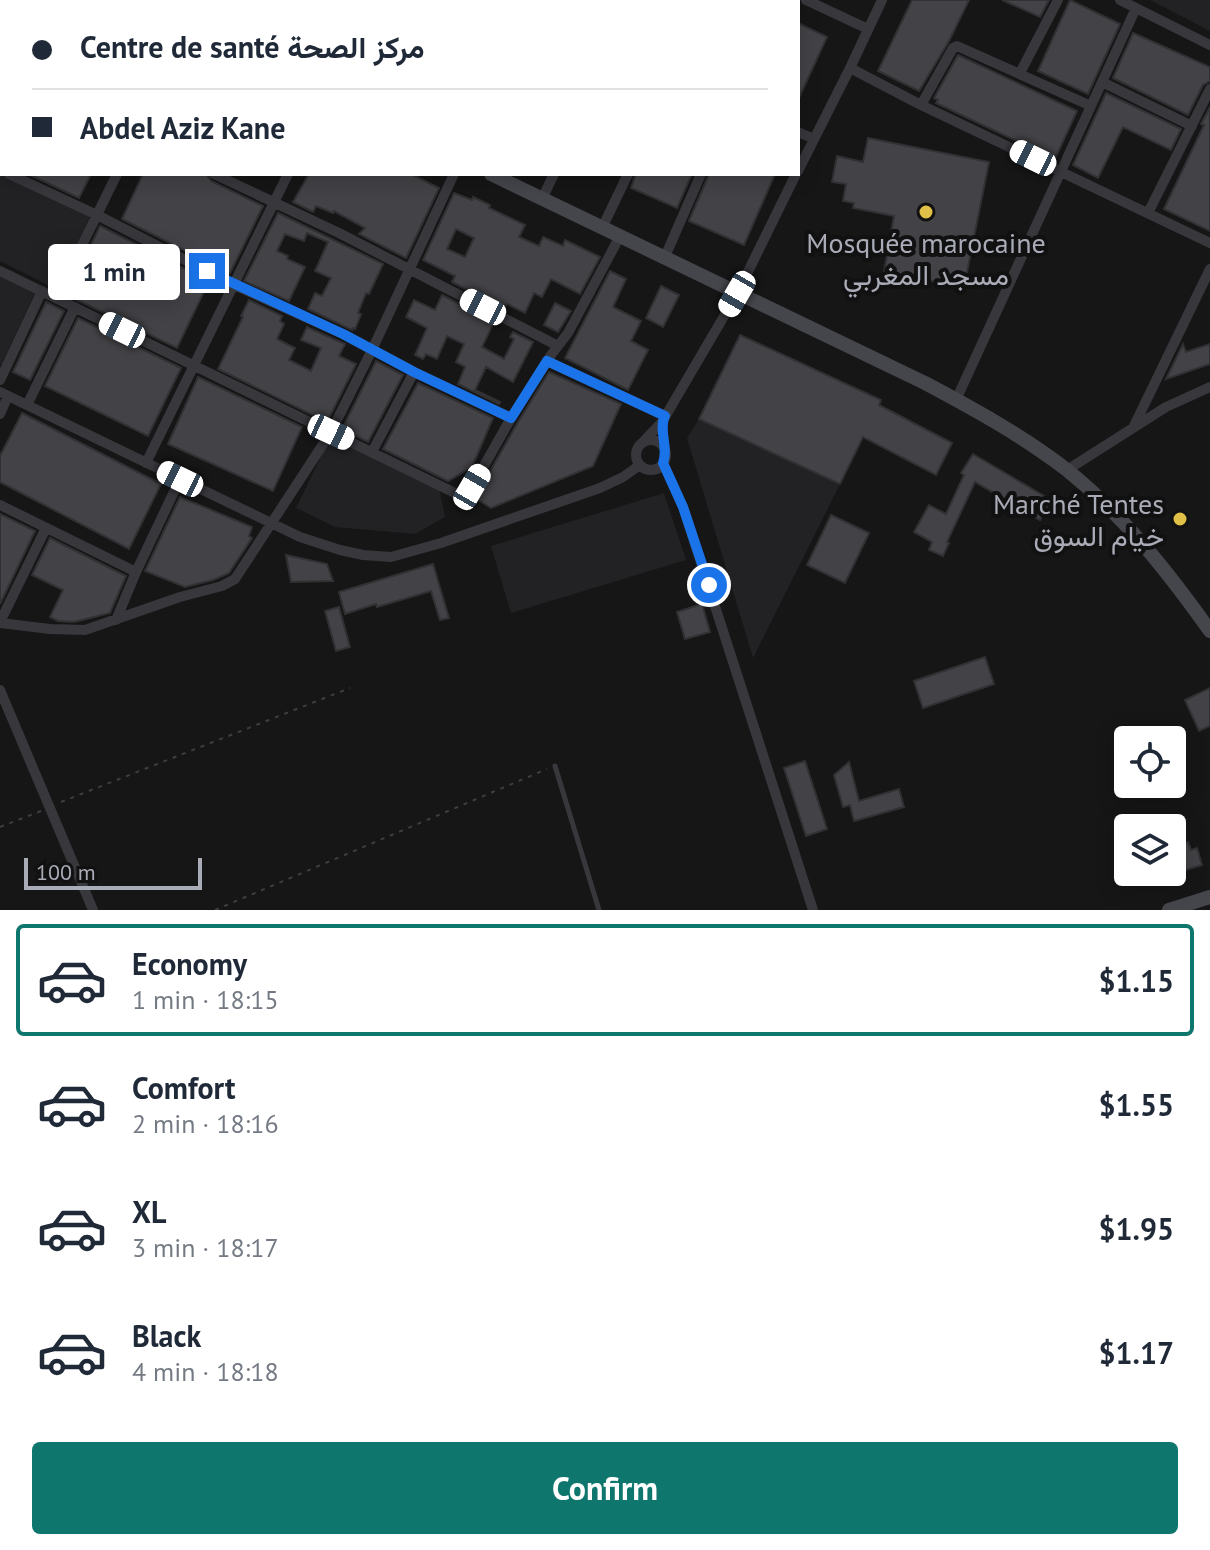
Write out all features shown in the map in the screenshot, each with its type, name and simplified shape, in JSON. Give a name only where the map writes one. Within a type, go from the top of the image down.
[{"type":"street","points":[[806,0],[868,29]]},
{"type":"street","points":[[800,166],[882,0]]},
{"type":"street","points":[[1020,73],[1058,0]]},
{"type":"street","points":[[1120,0],[1210,45]]},
{"type":"street","points":[[956,400],[1136,8]]},
{"type":"street","points":[[921,105],[957,46],[1091,106]]},
{"type":"street","points":[[850,68],[1210,243]]},
{"type":"street","points":[[1102,82],[1192,126]]},
{"type":"street","points":[[1148,213],[1210,89]]},
{"type":"street","points":[[800,133],[814,139]]},
{"type":"street","points":[[13,176],[511,418]]},
{"type":"street","points":[[56,298],[116,176]]},
{"type":"street","points":[[218,176],[558,346]]},
{"type":"street","points":[[146,463],[287,176]]},
{"type":"street","points":[[46,528],[4,600],[0,622],[85,630],[230,583],[331,432],[453,176]]},
{"type":"street","points":[[495,176],[925,383],[994,421],[1067,470],[1116,514],[1152,554],[1210,631]]},
{"type":"street","points":[[542,199],[553,176]]},
{"type":"street","points":[[602,228],[627,176]]},
{"type":"street","points":[[664,259],[700,176]]},
{"type":"street","points":[[664,419],[666,455],[663,463],[650,469],[640,465],[636,455],[640,445],[664,419],[737,294],[795,176]]},
{"type":"street","points":[[0,271],[455,493],[466,493],[547,361],[568,333],[620,236]]},
{"type":"street","points":[[1133,428],[1210,269]]},
{"type":"street","points":[[0,380],[42,291]]},
{"type":"street","points":[[27,405],[75,307]]},
{"type":"street","points":[[547,361],[664,419]]},
{"type":"street","points":[[372,452],[414,372]]},
{"type":"street","points":[[1067,470],[1166,407],[1210,387]]},
{"type":"street","points":[[0,414],[4,394],[300,537],[363,555],[391,557],[441,543],[600,488],[640,465]]},
{"type":"street","points":[[644,441],[657,441],[664,447]]},
{"type":"street","points":[[663,463],[683,507],[813,910]]},
{"type":"street","points":[[116,620],[180,479]]},
{"type":"street","points":[[0,505],[136,572]]},
{"type":"street","points":[[0,690],[93,910]]},
{"type":"street","points":[[1169,910],[1210,897]]},
{"type":"lane","points":[[555,766],[599,910]]},
{"type":"path","points":[[0,827],[350,688]]},
{"type":"path","points":[[215,910],[555,766]]},
{"type":"shaded area","points":[[1150,0],[1210,0],[1210,31]]},
{"type":"shaded area","points":[[0,176],[90,216],[56,289],[0,261]]},
{"type":"shaded area","points":[[0,276],[35,293],[1,365],[0,364]]},
{"type":"shaded area","points":[[699,419],[840,484],[753,658],[687,438]]},
{"type":"shaded area","points":[[331,436],[439,488],[445,517],[415,534],[335,527],[296,508]]},
{"type":"shaded area","points":[[664,493],[686,560],[511,613],[491,546]]},
{"type":"building","points":[[912,0],[969,0],[919,91],[878,71]]},
{"type":"building","points":[[1002,0],[1049,0],[1040,17]]},
{"type":"building","points":[[1070,0],[1120,24],[1088,94],[1038,71]]},
{"type":"building","points":[[800,24],[827,37],[800,96]]},
{"type":"building","points":[[1133,33],[1210,67],[1210,81],[1203,85],[1188,115],[1113,78]]},
{"type":"building","points":[[958,55],[1077,111],[1055,159],[936,103],[938,100],[934,98]]},
{"type":"building","points":[[1106,93],[1181,129],[1171,150],[1123,127],[1098,178],[1073,165]]},
{"type":"building","points":[[1210,107],[1210,231],[1164,209]]},
{"type":"building","name":"Mosquée marocaine مسجد المغربي","points":[[868,138],[989,162],[964,287],[884,272],[894,216],[853,208],[854,203],[843,201],[846,184],[832,182],[837,156],[863,162]]},
{"type":"building","points":[[32,176],[90,176],[79,198]]},
{"type":"building","points":[[142,176],[207,176],[211,181],[263,206],[230,273],[122,219]]},
{"type":"building","points":[[308,176],[415,176],[439,188],[406,258],[359,234],[365,228],[334,211],[316,206],[313,212],[293,202]]},
{"type":"building","points":[[635,176],[691,176],[677,208],[631,188]]},
{"type":"building","points":[[708,176],[774,176],[744,245],[689,221]]},
{"type":"building","points":[[454,193],[472,200],[473,197],[525,225],[519,237],[539,246],[543,237],[563,246],[565,240],[600,257],[580,294],[551,279],[542,297],[534,293],[525,313],[507,304],[502,308],[452,282],[455,276],[423,260]],"holes":[[[456,229],[474,238],[465,257],[447,249]]]},
{"type":"building","points":[[278,213],[383,264],[369,294],[366,293],[355,329],[308,309],[315,293],[322,296],[331,278],[315,271],[328,242],[307,233],[304,241],[285,234],[277,251],[305,267],[289,301],[244,281]]},
{"type":"building","points":[[100,226],[209,281],[177,348],[67,295]]},
{"type":"building","points":[[610,271],[626,279],[613,307],[641,321],[631,341],[648,350],[628,390],[565,358]]},
{"type":"building","points":[[661,286],[679,295],[663,327],[646,318]]},
{"type":"building","points":[[442,295],[494,322],[482,347],[504,359],[514,339],[510,337],[513,332],[533,342],[513,382],[486,367],[475,390],[499,404],[458,384],[465,367],[456,362],[464,344],[447,336],[437,359],[426,354],[423,359],[415,355],[427,328],[406,317],[414,300],[435,310]]},
{"type":"building","points":[[249,300],[282,316],[280,321],[284,324],[277,339],[295,348],[289,360],[311,371],[321,348],[301,340],[307,327],[345,344],[339,356],[356,364],[327,422],[218,369]]},
{"type":"building","points":[[46,302],[64,311],[30,380],[13,372]]},
{"type":"building","points":[[555,303],[571,311],[558,332],[544,325]]},
{"type":"building","points":[[78,318],[181,368],[148,436],[45,386]]},
{"type":"building","points":[[740,335],[881,400],[879,405],[952,443],[936,475],[863,437],[840,484],[699,419]]},
{"type":"building","points":[[1183,344],[1186,352],[1210,344],[1210,364],[1166,379]]},
{"type":"building","points":[[376,361],[403,375],[368,442],[342,429]]},
{"type":"building","points":[[549,372],[621,404],[593,466],[491,508],[475,498]]},
{"type":"building","points":[[198,377],[302,427],[273,491],[168,444]]},
{"type":"building","points":[[418,383],[493,418],[472,467],[448,481],[383,449]]},
{"type":"building","points":[[22,413],[161,484],[129,549],[0,482],[0,456]]},
{"type":"building","points":[[973,454],[1051,500],[1040,520],[975,482],[943,556],[929,550],[932,542],[914,532],[929,505],[946,514],[964,475],[961,473]]},
{"type":"building","points":[[180,497],[252,527],[249,536],[252,538],[229,573],[185,587],[145,571]]},
{"type":"building","points":[[0,514],[35,531],[0,604]]},
{"type":"building","points":[[831,515],[869,533],[845,583],[807,565]]},
{"type":"building","points":[[50,538],[126,576],[110,613],[74,622],[50,617],[63,590],[32,575]]},
{"type":"building","points":[[286,555],[327,564],[333,581],[291,582]]},
{"type":"building","points":[[433,564],[449,618],[440,620],[431,591],[345,614],[339,592]]},
{"type":"building","points":[[702,604],[710,632],[685,639],[677,612]]},
{"type":"building","points":[[339,607],[350,647],[336,651],[325,611]]},
{"type":"building","points":[[985,657],[994,684],[923,708],[914,681]]},
{"type":"building","points":[[1210,688],[1210,726],[1199,731],[1185,700]]},
{"type":"building","points":[[805,761],[827,829],[806,836],[784,768]]},
{"type":"building","points":[[849,762],[859,801],[899,789],[904,807],[854,821],[850,805],[843,807],[834,775]]},
{"type":"building","points":[[1186,843],[1191,850],[1197,848],[1202,865],[1186,870]]},
{"type":"place","name":"Mosquée marocaine مسجد المغربي","points":[[926,212]]},
{"type":"place","name":"Marché Tentes خيام السوق","points":[[1180,519]]},
{"type":"route","points":[[207,271],[343,334],[511,418],[547,361],[665,416],[662,422],[666,451],[663,463],[674,483],[709,585]]}]
